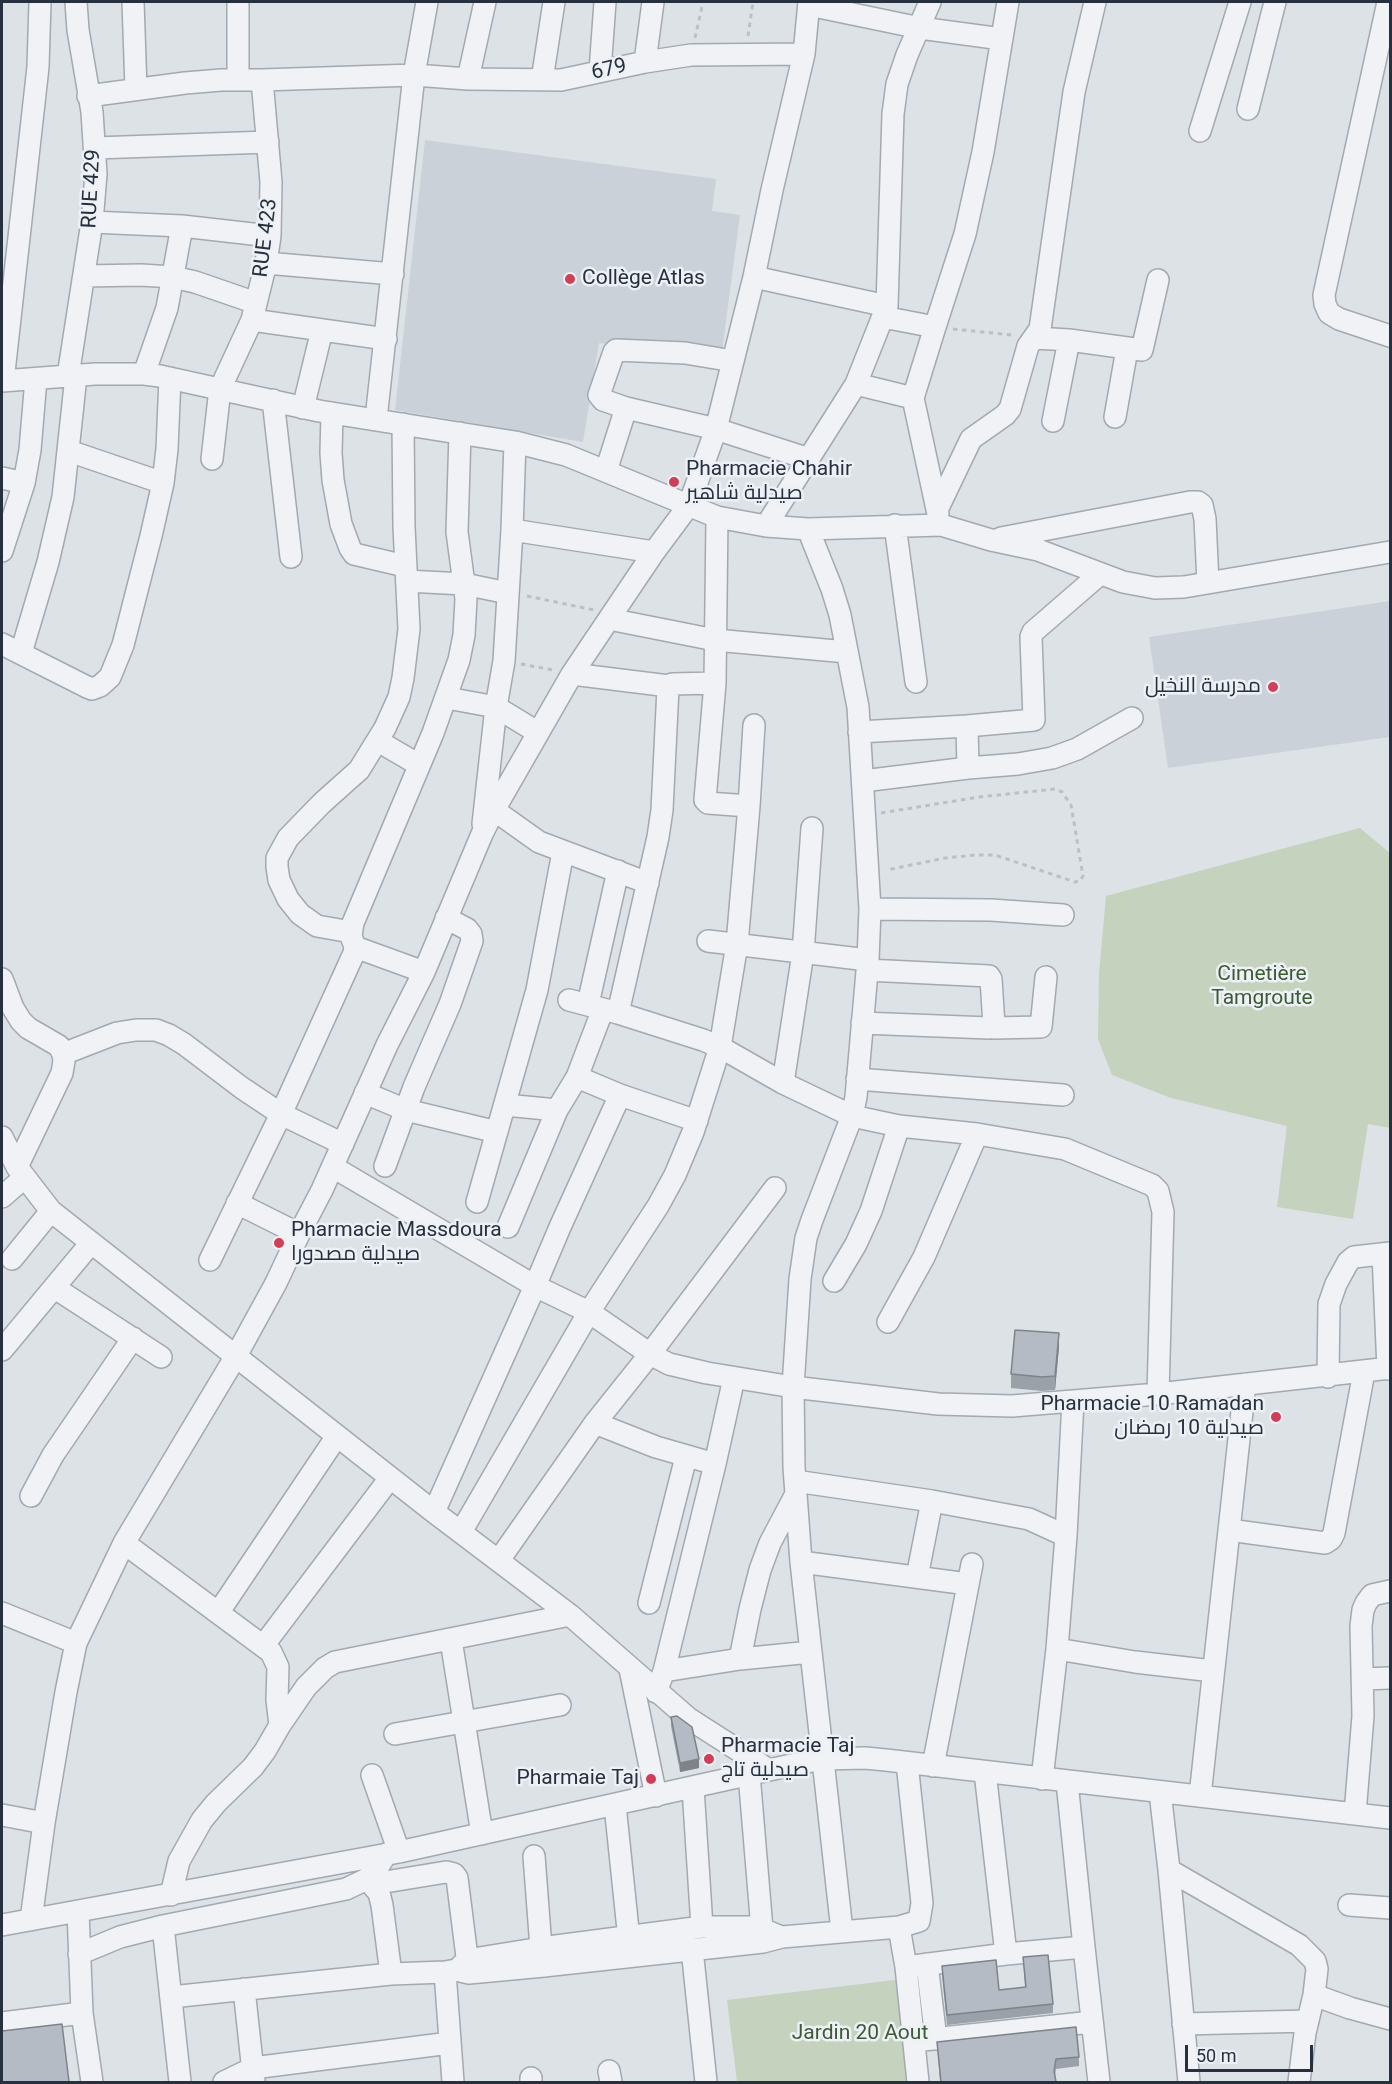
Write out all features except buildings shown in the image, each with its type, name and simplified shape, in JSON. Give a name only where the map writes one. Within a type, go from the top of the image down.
[{"type":"street","points":[[40,2],[38,67],[2,381],[144,374],[170,378],[303,408],[515,442],[566,455],[717,518],[766,526],[808,529],[895,525],[939,518],[991,540],[1038,550],[1124,582],[1155,588],[1184,587],[1390,552]]},
{"type":"street","name":"RUE 429","points":[[11,648],[48,562],[63,497],[69,451],[72,376],[95,197],[92,112],[78,30],[76,2]]},
{"type":"street","points":[[133,2],[136,89]]},
{"type":"street","points":[[238,2],[238,80]]},
{"type":"street","points":[[376,419],[414,75],[427,2]]},
{"type":"street","points":[[468,79],[485,2]]},
{"type":"street","points":[[542,80],[554,2]]},
{"type":"street","points":[[600,71],[605,2]]},
{"type":"street","points":[[645,62],[653,2]]},
{"type":"street","points":[[766,526],[856,384],[885,312],[893,114],[897,84],[930,2]]},
{"type":"street","points":[[939,518],[913,398],[965,234],[983,152],[1008,2]]},
{"type":"street","points":[[939,518],[971,439],[1010,409],[1028,346],[1040,329],[1074,92],[1095,2]]},
{"type":"street","points":[[1200,131],[1240,2]]},
{"type":"street","points":[[1248,109],[1275,2]]},
{"type":"street","points":[[31,1920],[44,1822],[68,1676],[76,1643],[124,1543],[236,1356],[276,1283],[344,1144],[387,1045],[424,972],[494,810],[572,674],[654,552],[689,505],[716,429],[754,278],[804,54],[809,3],[920,28],[1002,39]]},
{"type":"street","points":[[1384,3],[1324,295],[1329,313],[1339,319],[1390,336]]},
{"type":"street","name":"679","points":[[88,96],[185,82],[238,80],[414,75],[468,79],[542,80],[577,77],[645,62],[691,55],[804,54]]},
{"type":"street","name":"RUE 423","points":[[212,459],[220,389],[254,311],[270,236],[271,182],[262,81]]},
{"type":"street","points":[[95,148],[268,142]]},
{"type":"street","points":[[92,222],[182,226],[270,236]]},
{"type":"street","points":[[144,374],[167,308],[182,226]]},
{"type":"street","points":[[266,263],[393,273]]},
{"type":"street","points":[[84,276],[173,277],[195,282],[254,311],[322,330],[386,339]]},
{"type":"street","points":[[754,278],[935,327]]},
{"type":"street","points":[[1035,338],[1069,340],[1142,350],[1158,280]]},
{"type":"street","points":[[303,408],[322,330]]},
{"type":"street","points":[[1053,421],[1069,340]]},
{"type":"street","points":[[1115,417],[1127,348]]},
{"type":"street","points":[[733,361],[685,353],[616,350],[599,395],[603,400],[626,408],[716,429],[809,459]]},
{"type":"street","points":[[11,648],[92,689],[107,682],[123,645],[163,483],[170,378]]},
{"type":"street","points":[[2,551],[24,483],[30,450],[36,379]]},
{"type":"street","points":[[856,384],[913,398]]},
{"type":"street","points":[[273,400],[291,557]]},
{"type":"street","points":[[606,471],[626,408]]},
{"type":"street","points":[[332,413],[333,480],[341,524],[354,554],[406,573],[508,593]]},
{"type":"street","points":[[403,424],[409,629],[403,678],[394,712],[358,770],[288,838],[277,858],[277,867],[279,880],[288,899],[300,914],[317,926],[424,972]]},
{"type":"street","points":[[210,1260],[332,1004],[353,940],[419,765],[447,698],[459,660],[464,635],[466,599],[457,532],[460,433]]},
{"type":"street","points":[[482,834],[496,707],[504,661],[515,442]]},
{"type":"street","points":[[69,451],[163,483]]},
{"type":"street","points":[[2,478],[24,483]]},
{"type":"street","points":[[991,540],[1198,502],[1202,505],[1205,519],[1208,583]]},
{"type":"street","points":[[717,518],[715,683],[705,800],[708,803],[749,806]]},
{"type":"street","points":[[895,525],[916,682]]},
{"type":"street","points":[[808,529],[832,589],[858,707],[870,909],[862,1023],[852,1116],[806,1238],[800,1279],[793,1387],[801,1562],[842,1931]]},
{"type":"street","points":[[512,530],[654,552]]},
{"type":"street","points":[[859,732],[1034,720],[1031,637],[1033,632],[1100,574]]},
{"type":"street","points":[[611,616],[715,640],[847,652]]},
{"type":"street","points":[[572,674],[669,686],[715,683]]},
{"type":"street","points":[[594,1006],[648,883],[662,810],[669,686]]},
{"type":"street","points":[[447,698],[496,707],[537,732]]},
{"type":"street","points":[[863,781],[1018,764],[1052,758],[1077,749],[1132,718]]},
{"type":"street","points":[[461,1532],[590,1312],[658,1206],[687,1149],[720,1047],[737,944],[754,725]]},
{"type":"street","points":[[967,726],[968,768]]},
{"type":"street","points":[[378,741],[419,765]]},
{"type":"street","points":[[494,810],[539,842],[648,883]]},
{"type":"street","points":[[783,1083],[803,953],[812,828]]},
{"type":"street","points":[[477,1202],[537,990],[563,852]]},
{"type":"street","points":[[508,1227],[557,1110],[577,1077],[594,1006],[618,872]]},
{"type":"street","points":[[870,909],[991,910],[1063,915]]},
{"type":"street","points":[[386,1166],[472,942],[471,934],[466,929],[446,918]]},
{"type":"street","points":[[708,940],[803,953],[867,965],[989,976],[992,979],[993,1028]]},
{"type":"street","points":[[862,1023],[993,1028],[1041,1027],[1046,977]]},
{"type":"street","points":[[2,979],[13,1008],[21,1021],[28,1028],[59,1046],[64,1061],[62,1073],[21,1172],[2,1197]]},
{"type":"street","points":[[594,1006],[720,1047],[783,1083],[852,1116],[899,1126],[977,1134],[1065,1149],[1143,1180],[1158,1191],[1163,1212],[1158,1394]]},
{"type":"street","points":[[63,1054],[117,1033],[156,1030],[184,1044],[281,1114],[344,1144]]},
{"type":"street","points":[[577,1077],[620,1095],[697,1121]]},
{"type":"street","points":[[857,1079],[1063,1095]]},
{"type":"street","points":[[365,1093],[406,1110],[497,1132]]},
{"type":"street","points":[[434,1512],[620,1095]]},
{"type":"street","points":[[505,1105],[557,1110]]},
{"type":"street","points":[[834,1281],[856,1244],[871,1211],[899,1126]]},
{"type":"street","points":[[888,1322],[924,1257],[977,1134]]},
{"type":"street","points":[[2,1137],[21,1172],[51,1211],[390,1478],[570,1616],[687,1718],[759,1772],[769,1936]]},
{"type":"street","points":[[333,1167],[536,1286],[590,1312],[650,1354],[669,1364],[734,1378],[793,1387],[938,1404],[1012,1406],[1158,1394],[1328,1377],[1389,1369],[1387,1254],[1358,1255],[1351,1259],[1336,1284],[1329,1304],[1328,1377]]},
{"type":"street","points":[[499,1560],[595,1423],[775,1188]]},
{"type":"street","points":[[237,1203],[299,1234]]},
{"type":"street","points":[[12,1259],[51,1211]]},
{"type":"street","points":[[2,1350],[91,1243]]},
{"type":"street","points":[[55,1288],[161,1357]]},
{"type":"street","points":[[31,1496],[53,1455],[133,1338]]},
{"type":"street","points":[[1229,1530],[1325,1543],[1331,1539],[1364,1372]]},
{"type":"street","points":[[656,1692],[664,1671],[734,1378]]},
{"type":"street","points":[[1200,1797],[1245,1384]]},
{"type":"street","points":[[1042,1779],[1057,1649],[1073,1401]]},
{"type":"street","points":[[595,1423],[686,1457],[715,1464]]},
{"type":"street","points":[[218,1613],[337,1436]]},
{"type":"street","points":[[649,1603],[686,1457]]},
{"type":"street","points":[[263,1646],[390,1478]]},
{"type":"street","points":[[796,1488],[932,1501],[1029,1519],[1066,1536]]},
{"type":"street","points":[[740,1659],[760,1570],[796,1488]]},
{"type":"street","points":[[916,1576],[932,1501]]},
{"type":"street","points":[[124,1543],[275,1657],[278,1667],[277,1700],[280,1725]]},
{"type":"street","points":[[801,1562],[916,1576],[970,1574],[933,1766]]},
{"type":"street","points":[[1355,1814],[1363,1716],[1361,1626],[1363,1610],[1372,1596],[1390,1591]]},
{"type":"street","points":[[2,1613],[76,1643]]},
{"type":"street","points":[[171,1895],[179,1861],[202,1820],[216,1803],[254,1767],[306,1687],[325,1668],[335,1662],[570,1616]]},
{"type":"street","points":[[451,1640],[482,1834]]},
{"type":"street","points":[[1057,1649],[1135,1662],[1213,1671]]},
{"type":"street","points":[[664,1671],[740,1659],[811,1652]]},
{"type":"street","points":[[630,1669],[656,1796]]},
{"type":"street","points":[[1363,1679],[1390,1678]]},
{"type":"street","points":[[395,1734],[560,1705]]},
{"type":"street","points":[[2,1925],[393,1853],[824,1759],[866,1758],[1390,1818]]},
{"type":"street","points":[[459,1969],[541,1948],[629,1946],[692,1949],[769,1936],[899,1927],[919,1921],[922,1910],[907,1763]]},
{"type":"street","points":[[985,1772],[1006,1954]]},
{"type":"street","points":[[372,1775],[393,1853]]},
{"type":"street","points":[[1067,1782],[1099,2082]]},
{"type":"street","points":[[693,1788],[702,1927]]},
{"type":"street","points":[[1160,1792],[1189,2082]]},
{"type":"street","points":[[615,1805],[629,1946]]},
{"type":"street","points":[[2,1815],[44,1822]]},
{"type":"street","points":[[370,1881],[375,1872],[393,1853]]},
{"type":"street","points":[[534,1856],[541,1948]]},
{"type":"street","points":[[1169,1870],[1299,1945],[1315,1960],[1317,1969],[1314,1995],[1299,2082]]},
{"type":"street","points":[[79,1954],[120,1937],[163,1926],[346,1889],[370,1881],[446,1872],[454,1874],[457,1878],[459,1969],[450,2043],[453,2082]]},
{"type":"street","points":[[370,1881],[379,1893],[382,1905],[391,1974]]},
{"type":"street","points":[[1349,1905],[1390,1908]]},
{"type":"street","points":[[78,1911],[82,2013],[92,2082]]},
{"type":"street","points":[[163,1926],[180,2082]]},
{"type":"street","points":[[171,1997],[459,1969],[629,1946],[702,1927],[734,1926],[769,1936]]},
{"type":"street","points":[[899,1927],[906,1967],[918,2082]]},
{"type":"street","points":[[906,1967],[1084,1947]]},
{"type":"street","points":[[692,1949],[706,2082]]},
{"type":"street","points":[[927,1964],[936,2039]]},
{"type":"street","points":[[244,1989],[254,2075]]},
{"type":"street","points":[[1314,1995],[1390,2019]]},
{"type":"street","points":[[2,2023],[82,2013]]},
{"type":"street","points":[[1184,2024],[1308,2020]]},
{"type":"street","points":[[914,2041],[1092,2022]]},
{"type":"street","points":[[224,2082],[450,2043]]},
{"type":"path","points":[[691,55],[703,2]]},
{"type":"path","points":[[745,56],[753,2]]},
{"type":"path","points":[[935,327],[1035,338]]},
{"type":"path","points":[[508,593],[611,616]]},
{"type":"path","points":[[504,661],[572,674]]},
{"type":"path","points":[[865,816],[979,797],[1055,789],[1062,792],[1071,805],[1083,876],[1080,881],[1075,882],[995,855],[945,858],[868,874]]},
{"type":"shaded area","name":"Collège Atlas","points":[[425,140],[716,179],[712,211],[740,215],[721,359],[599,343],[583,442],[395,410]]},
{"type":"shaded area","name":"مدرسة النخيل","points":[[1390,601],[1390,737],[1168,768],[1149,637]]},
{"type":"green space","name":"Cimetière Tamgroute","points":[[1360,828],[1390,853],[1390,1128],[1368,1124],[1353,1219],[1277,1207],[1287,1126],[1171,1098],[1112,1075],[1098,1039],[1099,973],[1106,896]]},
{"type":"green space","name":"Jardin 20 Aout","points":[[903,1979],[916,2082],[737,2082],[727,2000]]},
{"type":"place","name":"Collège Atlas","points":[[570,279]]},
{"type":"place","name":"Pharmacie Chahir صيدلية شاهير","points":[[674,482]]},
{"type":"place","name":"مدرسة النخيل","points":[[1273,687]]},
{"type":"place","name":"Pharmacie Massdoura صيدلية مصدورا","points":[[279,1243]]},
{"type":"place","name":"Pharmacie 10 Ramadan صيدلية 10 رمضان","points":[[1276,1417]]},
{"type":"place","name":"Pharmacie Taj صيدلية تاج","points":[[709,1759]]},
{"type":"place","name":"Pharmaie Taj","points":[[651,1779]]}]
